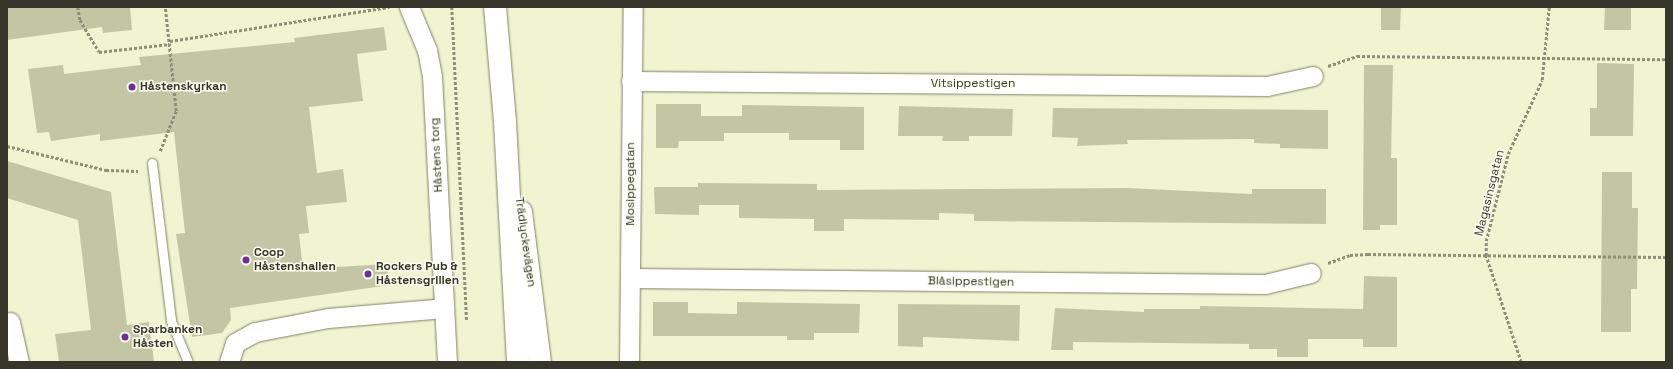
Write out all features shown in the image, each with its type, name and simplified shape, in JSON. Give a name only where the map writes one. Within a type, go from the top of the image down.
[{"type":"street","name":"Håstens torg","points":[[409,7],[427,50],[432,76],[447,362]]},
{"type":"street","name":"Trädlyckevägen","points":[[495,7],[505,122],[518,362]]},
{"type":"street","name":"Mosippegatan","points":[[629,362],[633,7]]},
{"type":"street","name":"Vitsippestigen","points":[[631,81],[1267,86],[1313,76]]},
{"type":"street","name":"Trädlyckevägen","points":[[505,122],[540,362]]},
{"type":"street","name":"Blåsippestigen","points":[[630,278],[1265,284],[1311,273]]},
{"type":"street","points":[[229,362],[235,343],[255,332],[328,318],[444,308]]},
{"type":"street","points":[[10,322],[19,362]]},
{"type":"lane","points":[[152,166],[170,321],[188,362]]},
{"type":"path","points":[[78,7],[80,20],[99,52],[170,43],[389,7]]},
{"type":"path","points":[[7,146],[106,170],[152,166],[172,126],[176,111],[165,7]]},
{"type":"path","points":[[452,7],[467,322]]},
{"type":"path","name":"Magasinsgatan","points":[[1521,362],[1486,256],[1503,171],[1538,94],[1546,57],[1549,7]]},
{"type":"path","points":[[1313,76],[1329,66],[1356,56],[1666,59]]},
{"type":"path","points":[[1311,273],[1350,255],[1666,257]]},
{"type":"building","points":[[7,7],[130,7],[132,30],[103,33],[102,27],[7,40]]},
{"type":"building","points":[[1381,7],[1401,7],[1400,30],[1381,30]]},
{"type":"building","points":[[1605,7],[1631,7],[1631,30],[1604,30]]},
{"type":"building","points":[[384,27],[387,50],[357,54],[363,101],[309,107],[317,173],[343,169],[347,202],[306,206],[309,233],[299,234],[303,269],[387,264],[390,285],[230,308],[231,320],[222,333],[192,337],[176,234],[185,233],[174,132],[100,141],[100,134],[51,141],[49,132],[37,133],[28,69],[63,65],[64,74],[141,65],[139,57],[295,42],[294,38]]},
{"type":"building","points":[[1597,63],[1634,64],[1633,136],[1590,136],[1590,108],[1597,108]]},
{"type":"building","points":[[1364,65],[1393,65],[1391,158],[1397,158],[1397,225],[1380,225],[1380,230],[1363,230]]},
{"type":"building","points":[[656,104],[701,104],[701,116],[742,116],[742,105],[864,107],[864,150],[840,150],[840,140],[789,140],[789,133],[724,133],[724,141],[679,141],[678,148],[656,148]]},
{"type":"building","points":[[899,106],[1013,109],[1012,136],[969,136],[969,141],[942,141],[943,136],[898,136]]},
{"type":"building","points":[[1053,108],[1328,110],[1328,149],[1280,148],[1280,144],[1254,143],[1254,139],[1127,140],[1128,144],[1077,146],[1078,138],[1052,137]]},
{"type":"building","points":[[7,161],[111,192],[127,325],[149,322],[154,362],[59,362],[55,334],[91,330],[78,220],[7,198]]},
{"type":"building","points":[[1602,172],[1632,172],[1632,208],[1638,208],[1637,289],[1631,289],[1631,332],[1601,332]]},
{"type":"building","points":[[698,183],[817,184],[817,190],[1127,188],[1252,194],[1252,189],[1326,189],[1326,224],[974,221],[974,214],[939,213],[939,220],[844,219],[844,231],[814,231],[814,219],[739,218],[739,205],[699,205],[699,215],[655,214],[654,187],[698,187]]},
{"type":"building","points":[[1364,276],[1397,277],[1397,347],[1363,347],[1363,339],[1308,339],[1308,357],[1277,357],[1277,349],[1249,349],[1249,344],[1073,342],[1073,350],[1051,350],[1055,308],[1144,312],[1144,309],[1200,309],[1200,306],[1363,309]]},
{"type":"building","points":[[653,302],[688,302],[688,313],[737,314],[737,302],[860,304],[859,333],[814,333],[814,340],[787,340],[787,336],[653,336]]},
{"type":"building","points":[[898,304],[1020,305],[1019,341],[923,337],[923,347],[898,346]]},
{"type":"place","name":"Håstenskyrkan","points":[[132,87]]},
{"type":"place","name":"Coop Håstenshallen","points":[[246,260]]},
{"type":"place","name":"Rockers Pub & Håstensgrillen","points":[[368,274]]},
{"type":"place","name":"Sparbanken Håsten","points":[[125,337]]}]
